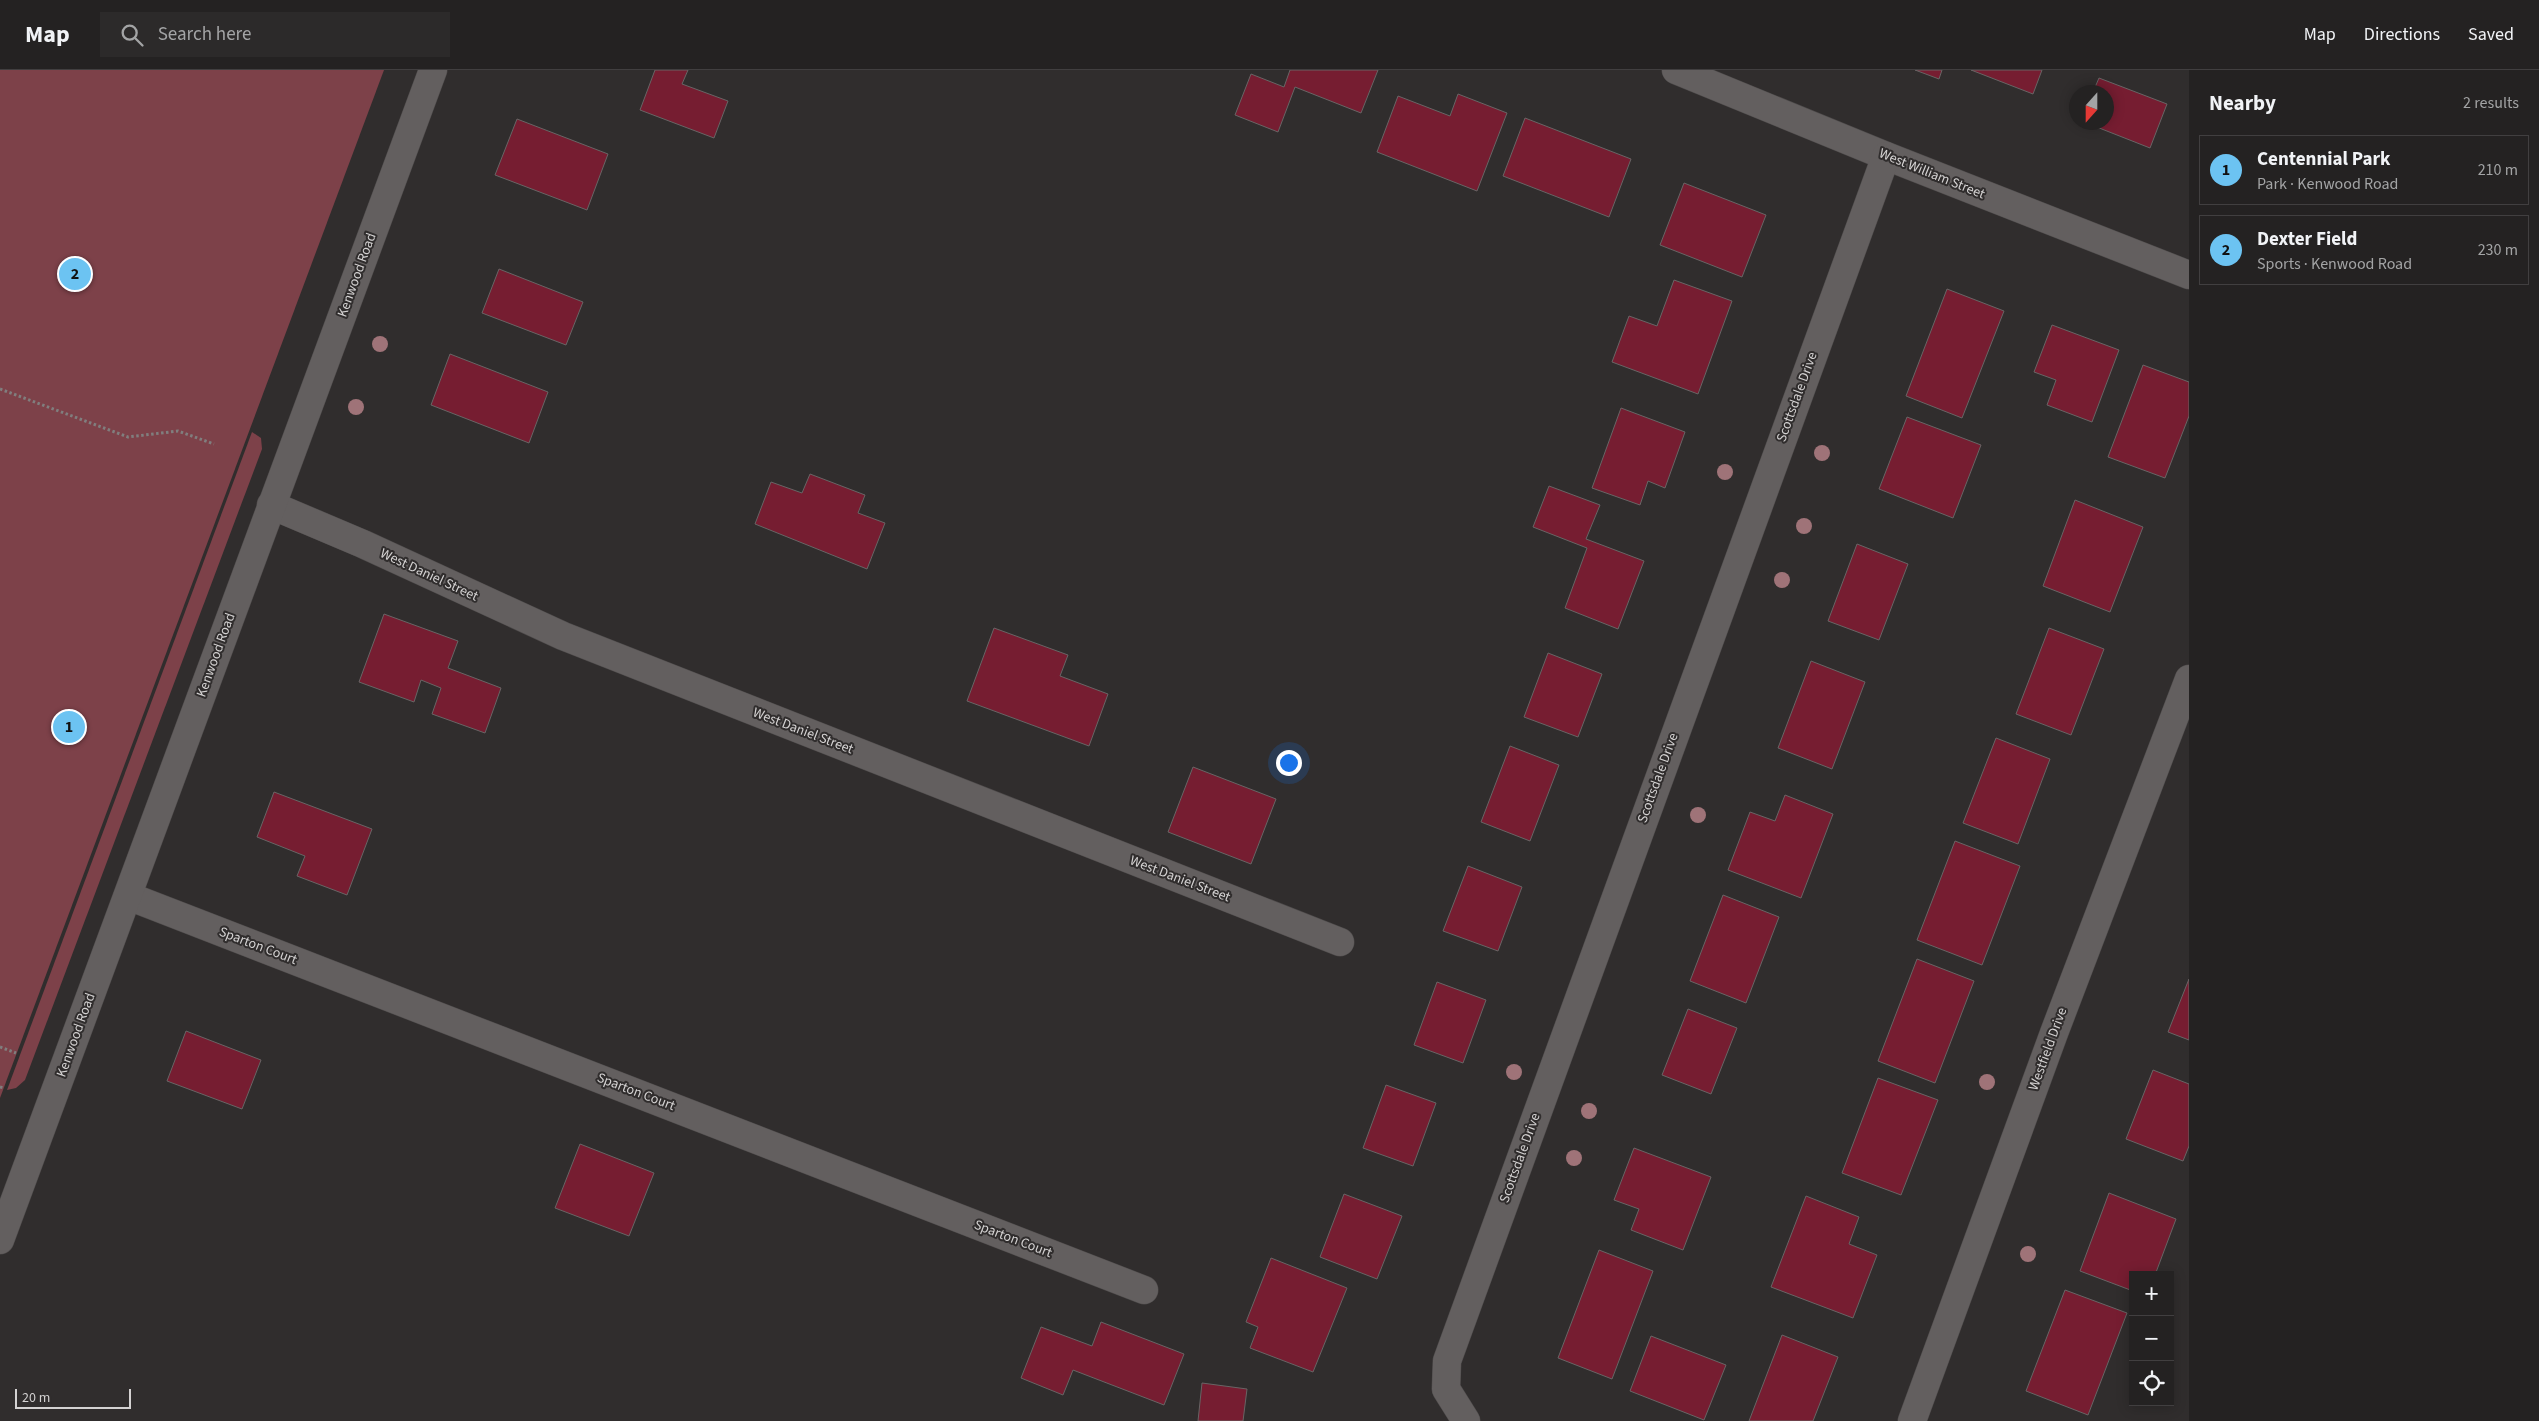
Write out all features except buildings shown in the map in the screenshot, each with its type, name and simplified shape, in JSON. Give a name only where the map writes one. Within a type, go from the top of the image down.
[{"type":"street","name":"Kenwood Road","points":[[0,1240],[433,70]]},
{"type":"street","name":"West William Street","points":[[1676,70],[1886,156],[2189,275]]},
{"type":"street","name":"Scottsdale Drive","points":[[1459,1411],[1446,1389],[1447,1360],[1886,156]]},
{"type":"street","name":"West Daniel Street","points":[[271,505],[563,636],[1340,942]]},
{"type":"street","name":"Westfield Drive","points":[[1912,1421],[2054,1033],[2189,678]]},
{"type":"street","name":"Sparton Court","points":[[128,896],[1144,1290]]},
{"type":"path","points":[[0,389],[128,437],[178,431],[214,444]]},
{"type":"path","points":[[0,1047],[16,1053]]},
{"type":"shaded area","points":[[0,70],[384,70],[0,1098]]},
{"type":"shaded area","points":[[252,432],[261,438],[262,449],[25,1080],[16,1088],[7,1090]]},
{"type":"place","name":"Dexter Field","points":[[75,274]]},
{"type":"place","name":"Centennial Park","points":[[69,727]]}]
